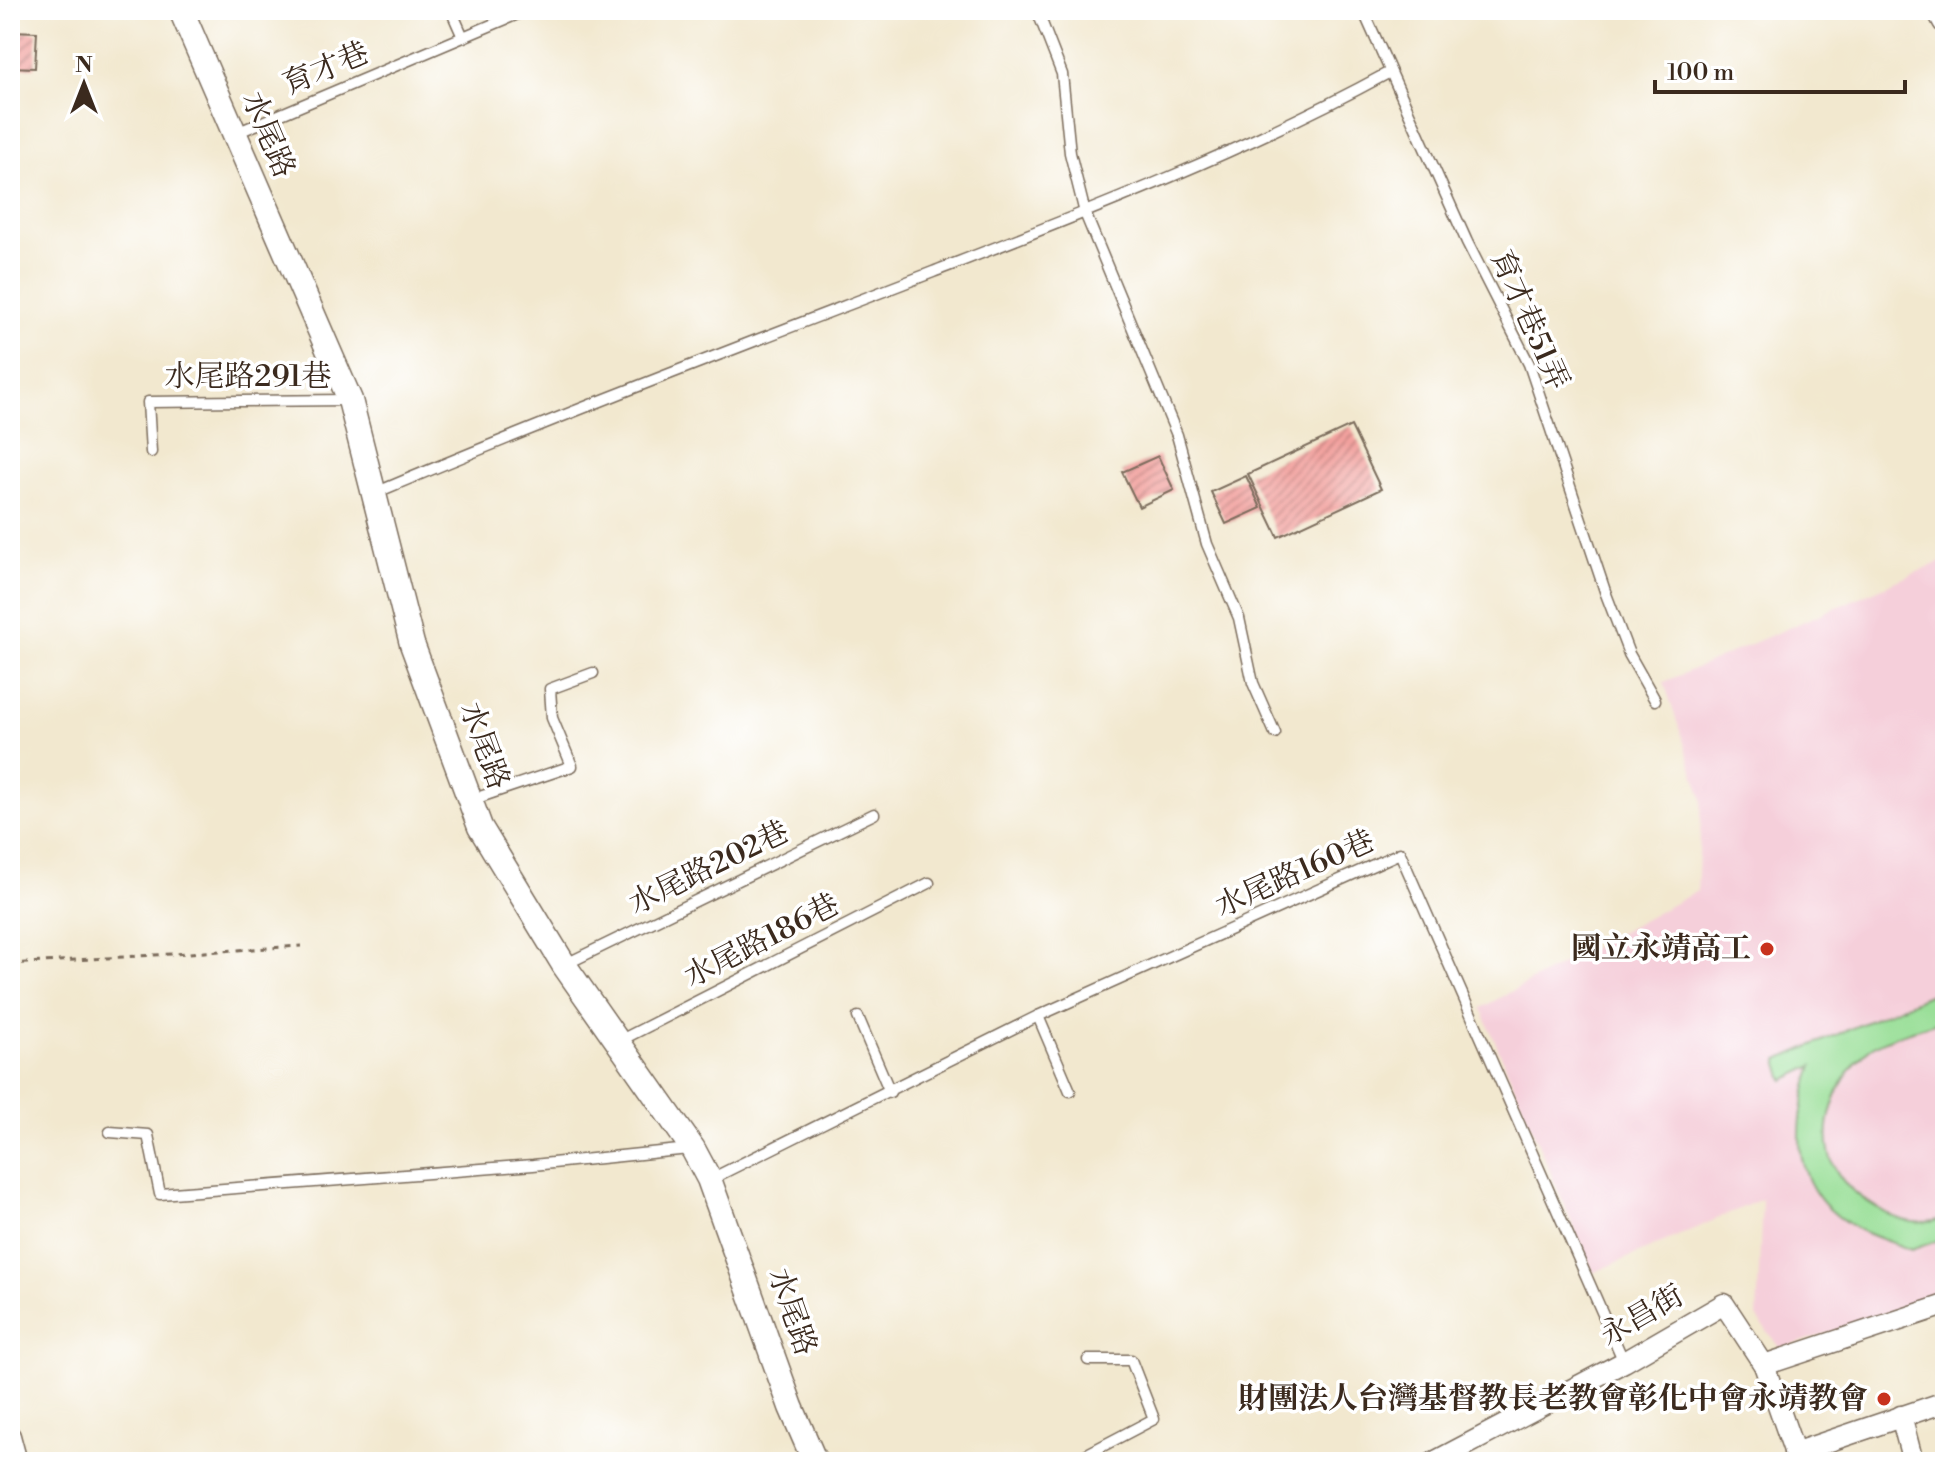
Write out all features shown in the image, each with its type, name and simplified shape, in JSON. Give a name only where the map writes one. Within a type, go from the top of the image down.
[{"type":"street","name":"水尾路","points":[[181,10],[232,134],[350,400],[412,644],[469,801],[501,866],[564,965],[693,1149],[709,1179],[791,1407],[815,1462]]},
{"type":"street","points":[[1939,10],[1945,21]]},
{"type":"street","name":"永昌街","points":[[1434,1462],[1624,1362],[1724,1304],[1764,1365],[1796,1458]]},
{"type":"street","points":[[1764,1365],[1945,1305]]},
{"type":"street","points":[[1796,1458],[1945,1402]]},
{"type":"street","points":[[1901,1416],[1913,1462]]},
{"type":"street","points":[[10,1436],[17,1462]]},
{"type":"lane","points":[[451,10],[463,37]]},
{"type":"lane","name":"育才巷","points":[[232,134],[527,10]]},
{"type":"lane","points":[[1037,10],[1064,84],[1070,153],[1085,213],[1177,435],[1207,544],[1239,618],[1253,683],[1275,733]]},
{"type":"lane","name":"育才巷51弄","points":[[1363,10],[1388,73],[1529,364],[1606,594],[1629,654],[1655,700]]},
{"type":"lane","points":[[375,493],[502,440],[1085,213],[1318,111],[1388,73]]},
{"type":"lane","name":"水尾路291巷","points":[[151,452],[148,402],[350,400]]},
{"type":"lane","points":[[469,801],[572,766],[552,718],[550,689],[593,673]]},
{"type":"lane","name":"水尾路202巷","points":[[564,965],[874,814]]},
{"type":"lane","name":"水尾路160巷","points":[[709,1179],[1038,1016],[1400,853],[1624,1362]]},
{"type":"lane","name":"水尾路186巷","points":[[618,1042],[929,883]]},
{"type":"lane","points":[[1038,1016],[1070,1091]]},
{"type":"lane","points":[[858,1017],[890,1092]]},
{"type":"lane","points":[[110,1132],[148,1135],[160,1194],[502,1168],[693,1149]]},
{"type":"lane","points":[[1072,1462],[1154,1419],[1131,1360],[1088,1360]]},
{"type":"path","points":[[10,964],[301,946]]},
{"type":"shaded area","name":"國立永靖高工","points":[[1945,560],[1945,1294],[1780,1349],[1757,1317],[1762,1199],[1593,1273],[1481,1008],[1697,891],[1702,798],[1664,682]]},
{"type":"green space","points":[[1945,988],[1945,1019],[1892,1038],[1866,1052],[1838,1091],[1829,1123],[1830,1155],[1836,1170],[1853,1191],[1901,1219],[1926,1222],[1945,1218],[1945,1238],[1911,1250],[1860,1230],[1837,1216],[1820,1199],[1808,1180],[1800,1137],[1806,1090],[1813,1066],[1784,1080],[1778,1060]]},
{"type":"building","points":[[10,31],[37,32],[35,68],[10,67]]},
{"type":"building","points":[[1351,426],[1381,489],[1278,537],[1248,474]]},
{"type":"building","points":[[1158,456],[1174,490],[1139,507],[1122,472]]},
{"type":"building","points":[[1246,476],[1261,508],[1226,524],[1211,492]]},
{"type":"place","name":"國立永靖高工","points":[[1767,949]]},
{"type":"place","name":"財團法人台灣基督教長老教會彰化中會永靖教會","points":[[1884,1399]]}]
